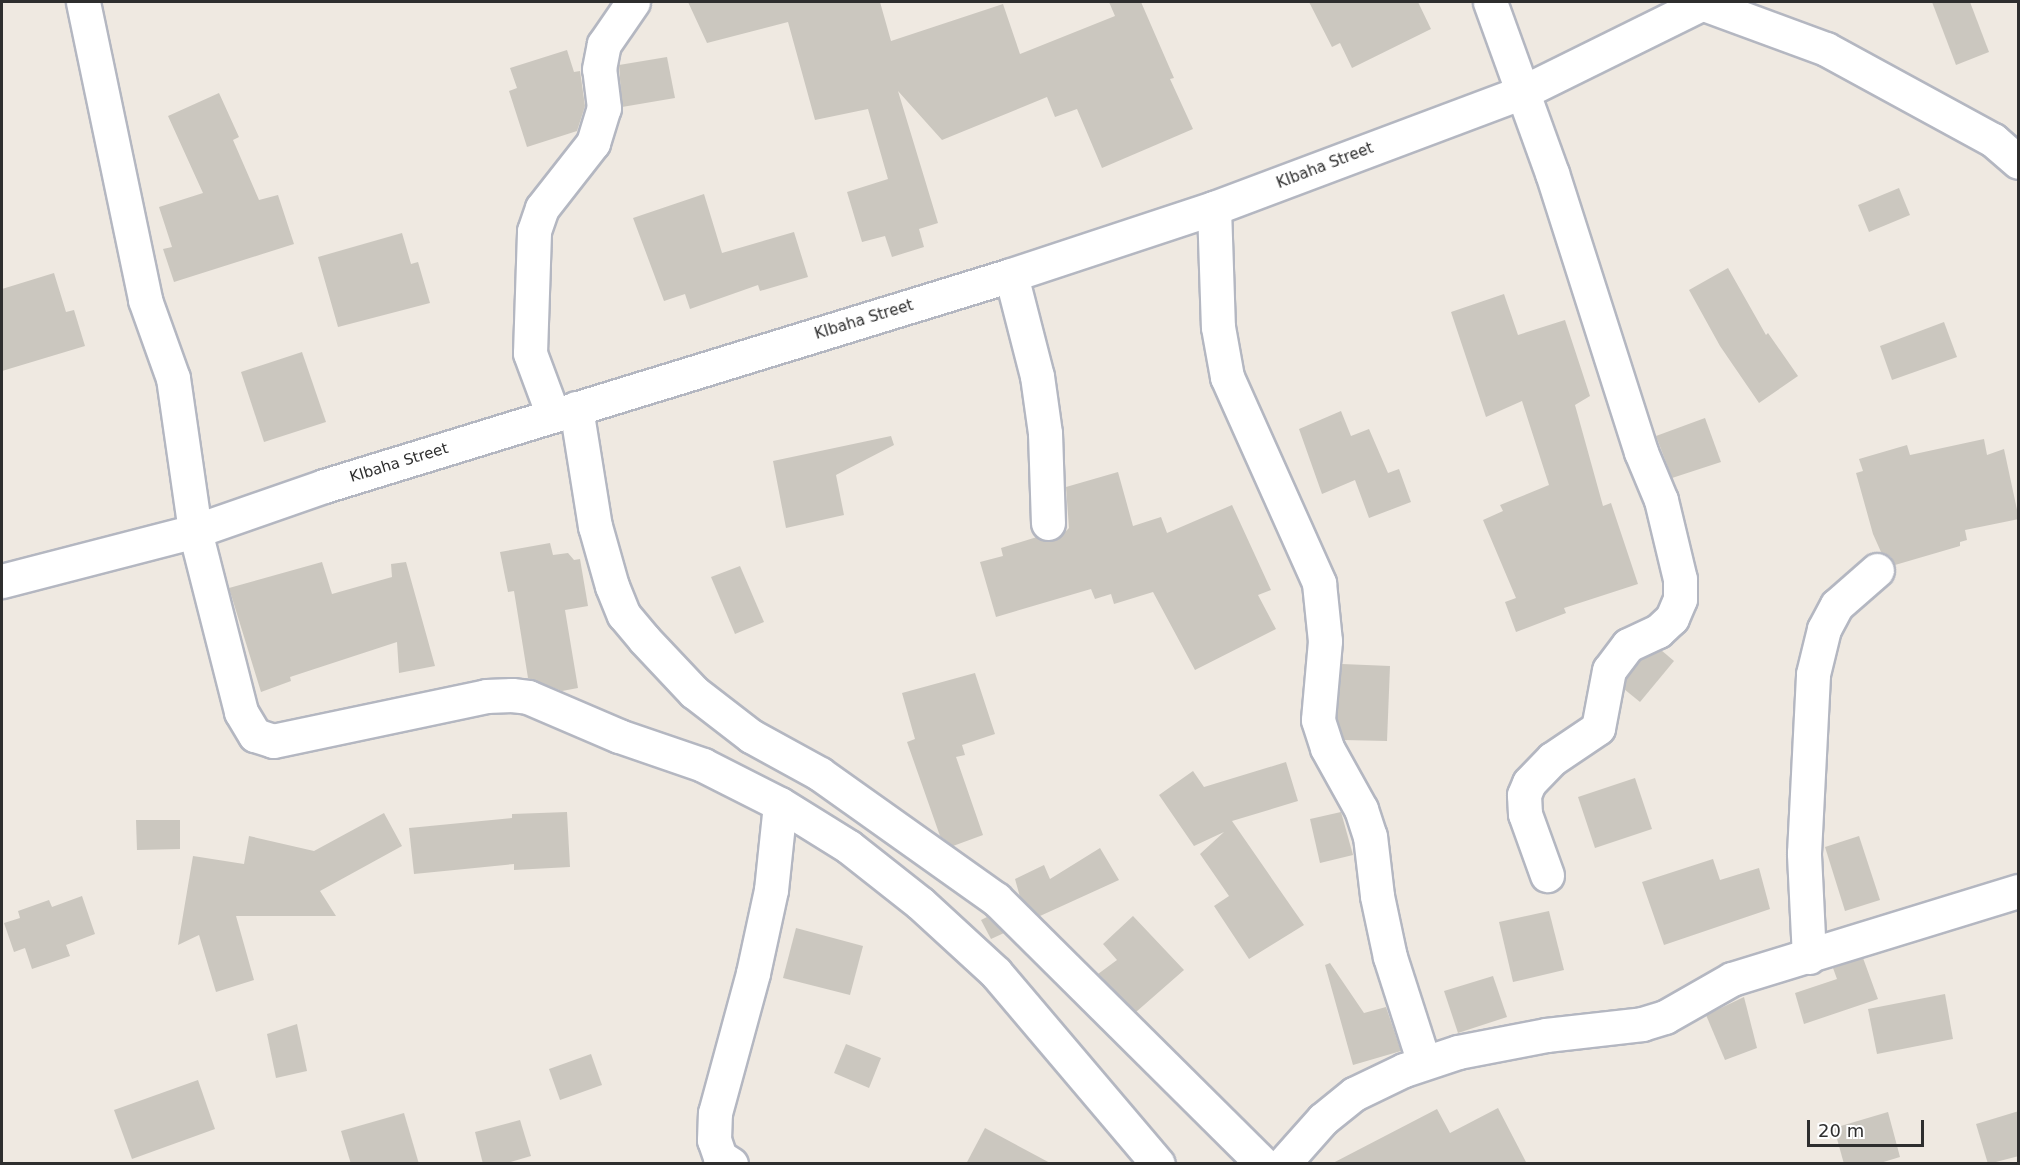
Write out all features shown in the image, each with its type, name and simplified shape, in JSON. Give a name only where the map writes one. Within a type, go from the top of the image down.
[{"type":"street","points":[[83,2],[145,300],[173,378],[195,531],[241,712],[255,735],[273,741],[486,696],[512,694],[528,697],[619,736],[703,765],[780,804],[867,861],[920,903],[996,973],[1158,1164]]},
{"type":"street","points":[[633,2],[604,44],[599,69],[604,108],[593,143],[542,208],[534,231],[530,353],[565,412],[612,586],[624,615],[694,692],[751,736],[820,774],[996,899],[1263,1164]]},
{"type":"street","points":[[1490,2],[1641,452],[1673,537],[1680,579],[1680,599],[1672,618],[1658,631],[1628,645],[1609,670],[1598,728],[1552,759],[1529,783],[1524,795],[1525,814],[1547,875]]},
{"type":"street","points":[[1703,2],[1826,49],[1993,140],[2019,162]]},
{"type":"street","name":"KIbaha Street","points":[[2,581],[195,531],[565,412],[1011,275],[1214,208],[1522,92],[1703,2]]},
{"type":"street","points":[[1214,208],[1218,327],[1227,377],[1319,583],[1325,641],[1318,720],[1327,748],[1352,790],[1370,836],[1377,896],[1390,957],[1424,1063]]},
{"type":"street","points":[[1011,275],[1037,376],[1045,433],[1048,523]]},
{"type":"street","points":[[1809,957],[1804,853],[1813,674],[1824,629],[1837,605],[1877,570]]},
{"type":"street","points":[[731,1164],[720,1157],[714,1140],[715,1113],[753,973],[771,890],[780,804]]},
{"type":"street","points":[[1283,1164],[1315,1126],[1354,1094],[1424,1063],[1458,1052],[1546,1035],[1642,1024],[1665,1017],[1732,979],[2019,891]]},
{"type":"building","points":[[688,2],[880,2],[891,41],[1003,4],[1020,54],[1115,16],[1109,2],[1141,2],[1174,78],[1170,79],[1193,129],[1102,168],[1077,109],[1055,117],[1047,97],[942,140],[898,91],[938,223],[919,229],[924,247],[892,257],[885,236],[862,242],[847,192],[888,179],[868,109],[815,120],[788,22],[707,43]]},
{"type":"building","points":[[1309,2],[1418,2],[1431,29],[1352,68],[1340,43],[1332,47]]},
{"type":"building","points":[[1932,2],[1970,2],[1989,52],[1956,65]]},
{"type":"building","points":[[567,50],[574,72],[580,71],[585,106],[577,131],[527,147],[509,91],[517,88],[510,68]]},
{"type":"building","points":[[667,57],[675,98],[622,107],[619,65]]},
{"type":"building","points":[[219,93],[239,137],[233,140],[259,200],[278,195],[294,244],[174,282],[163,249],[172,247],[159,207],[203,193],[168,116]]},
{"type":"building","points":[[1899,188],[1910,215],[1869,232],[1858,205]]},
{"type":"building","points":[[704,194],[722,253],[794,232],[808,277],[760,291],[758,285],[690,309],[685,294],[664,301],[633,218]]},
{"type":"building","points":[[402,233],[411,264],[418,262],[430,303],[338,327],[318,257]]},
{"type":"building","points":[[1728,268],[1766,335],[1768,333],[1798,376],[1759,403],[1720,346],[1689,290]]},
{"type":"building","points":[[54,273],[66,312],[74,310],[85,346],[2,371],[2,289]]},
{"type":"building","points":[[1504,294],[1518,335],[1565,320],[1590,396],[1575,405],[1603,506],[1611,503],[1638,584],[1564,608],[1566,613],[1516,632],[1505,602],[1516,598],[1483,520],[1503,511],[1500,505],[1549,485],[1522,401],[1486,417],[1451,312]]},
{"type":"building","points":[[1944,322],[1957,357],[1892,380],[1880,346]]},
{"type":"building","points":[[302,352],[326,422],[264,442],[241,372]]},
{"type":"building","points":[[1341,411],[1351,436],[1369,429],[1388,473],[1399,469],[1411,502],[1369,518],[1355,480],[1322,494],[1299,429]]},
{"type":"building","points":[[1705,418],[1721,462],[1672,478],[1656,436]]},
{"type":"building","points":[[891,436],[894,445],[836,475],[844,515],[786,528],[773,461]]},
{"type":"building","points":[[1984,439],[1987,455],[2004,449],[2019,519],[1965,530],[1967,540],[1960,542],[1960,546],[1895,565],[1891,557],[1881,552],[1873,534],[1856,473],[1863,471],[1859,459],[1907,445],[1910,455]]},
{"type":"building","points":[[1118,472],[1133,526],[1161,517],[1167,533],[1232,505],[1271,590],[1258,595],[1276,629],[1195,670],[1153,592],[1114,604],[1111,594],[1095,599],[1091,589],[996,617],[980,562],[1003,556],[1001,548],[1037,537],[1048,542],[1058,539],[1069,528],[1066,487]]},
{"type":"building","points":[[550,543],[553,555],[568,553],[574,560],[580,559],[588,606],[565,610],[578,688],[562,691],[528,678],[514,591],[508,592],[500,552]]},
{"type":"building","points":[[322,562],[332,594],[392,577],[391,564],[406,562],[435,666],[399,673],[397,642],[290,677],[291,681],[261,692],[229,588]]},
{"type":"building","points":[[740,566],[764,622],[735,634],[711,577]]},
{"type":"building","points":[[1661,650],[1674,661],[1640,702],[1624,689],[1627,678],[1640,660]]},
{"type":"building","points":[[1342,664],[1390,666],[1387,741],[1344,740],[1337,718]]},
{"type":"building","points":[[975,673],[995,734],[962,745],[965,755],[956,757],[983,835],[953,846],[940,836],[907,742],[915,739],[902,693]]},
{"type":"building","points":[[1286,762],[1298,801],[1232,821],[1304,925],[1249,959],[1214,906],[1229,896],[1200,854],[1224,832],[1194,846],[1159,795],[1193,771],[1204,787]]},
{"type":"building","points":[[1635,778],[1652,829],[1595,848],[1578,797]]},
{"type":"building","points":[[567,812],[570,867],[514,870],[514,864],[414,874],[409,828],[512,818],[512,814]]},
{"type":"building","points":[[1341,812],[1353,855],[1320,863],[1310,819]]},
{"type":"building","points":[[384,813],[402,846],[320,891],[336,916],[236,916],[254,980],[216,992],[199,935],[178,945],[193,856],[244,864],[249,836],[314,851]]},
{"type":"building","points":[[136,820],[180,820],[180,849],[137,850]]},
{"type":"building","points":[[1859,836],[1880,900],[1845,911],[1825,847]]},
{"type":"building","points":[[1100,848],[1119,880],[1040,916],[1020,897],[1015,879],[1044,865],[1050,879]]},
{"type":"building","points":[[1713,859],[1720,880],[1759,868],[1770,909],[1664,945],[1642,882]]},
{"type":"building","points":[[82,896],[95,934],[66,945],[70,956],[32,969],[25,948],[14,952],[4,923],[20,918],[18,911],[49,900],[52,907]]},
{"type":"building","points":[[1549,911],[1564,970],[1513,982],[1499,922]]},
{"type":"building","points":[[1133,916],[1184,970],[1136,1012],[1098,974],[1117,960],[1103,944]]},
{"type":"building","points":[[987,917],[1004,933],[991,939],[981,920]]},
{"type":"building","points":[[796,928],[863,946],[850,995],[783,978]]},
{"type":"building","points":[[1863,958],[1878,999],[1804,1024],[1795,993],[1837,979],[1833,968]]},
{"type":"building","points":[[1330,963],[1364,1013],[1386,1007],[1401,1051],[1353,1065],[1325,965]]},
{"type":"building","points":[[1493,976],[1507,1017],[1458,1033],[1444,991]]},
{"type":"building","points":[[1945,994],[1953,1039],[1877,1054],[1868,1009]]},
{"type":"building","points":[[1744,997],[1757,1048],[1725,1060],[1706,1015]]},
{"type":"building","points":[[297,1024],[307,1071],[276,1078],[267,1034]]},
{"type":"building","points":[[846,1044],[881,1058],[869,1088],[834,1073]]},
{"type":"building","points":[[591,1054],[602,1085],[560,1100],[549,1069]]},
{"type":"building","points":[[198,1080],[215,1129],[132,1159],[114,1110]]},
{"type":"building","points":[[1498,1108],[1527,1164],[1331,1164],[1437,1109],[1450,1133]]},
{"type":"building","points":[[2019,1111],[2019,1156],[1988,1164],[1976,1124]]},
{"type":"building","points":[[1888,1112],[1900,1157],[1877,1164],[1844,1164],[1834,1128]]},
{"type":"building","points":[[404,1113],[419,1164],[351,1164],[341,1131]]},
{"type":"building","points":[[520,1120],[531,1156],[504,1164],[483,1164],[475,1132]]},
{"type":"building","points":[[985,1128],[1052,1164],[966,1164]]}]
